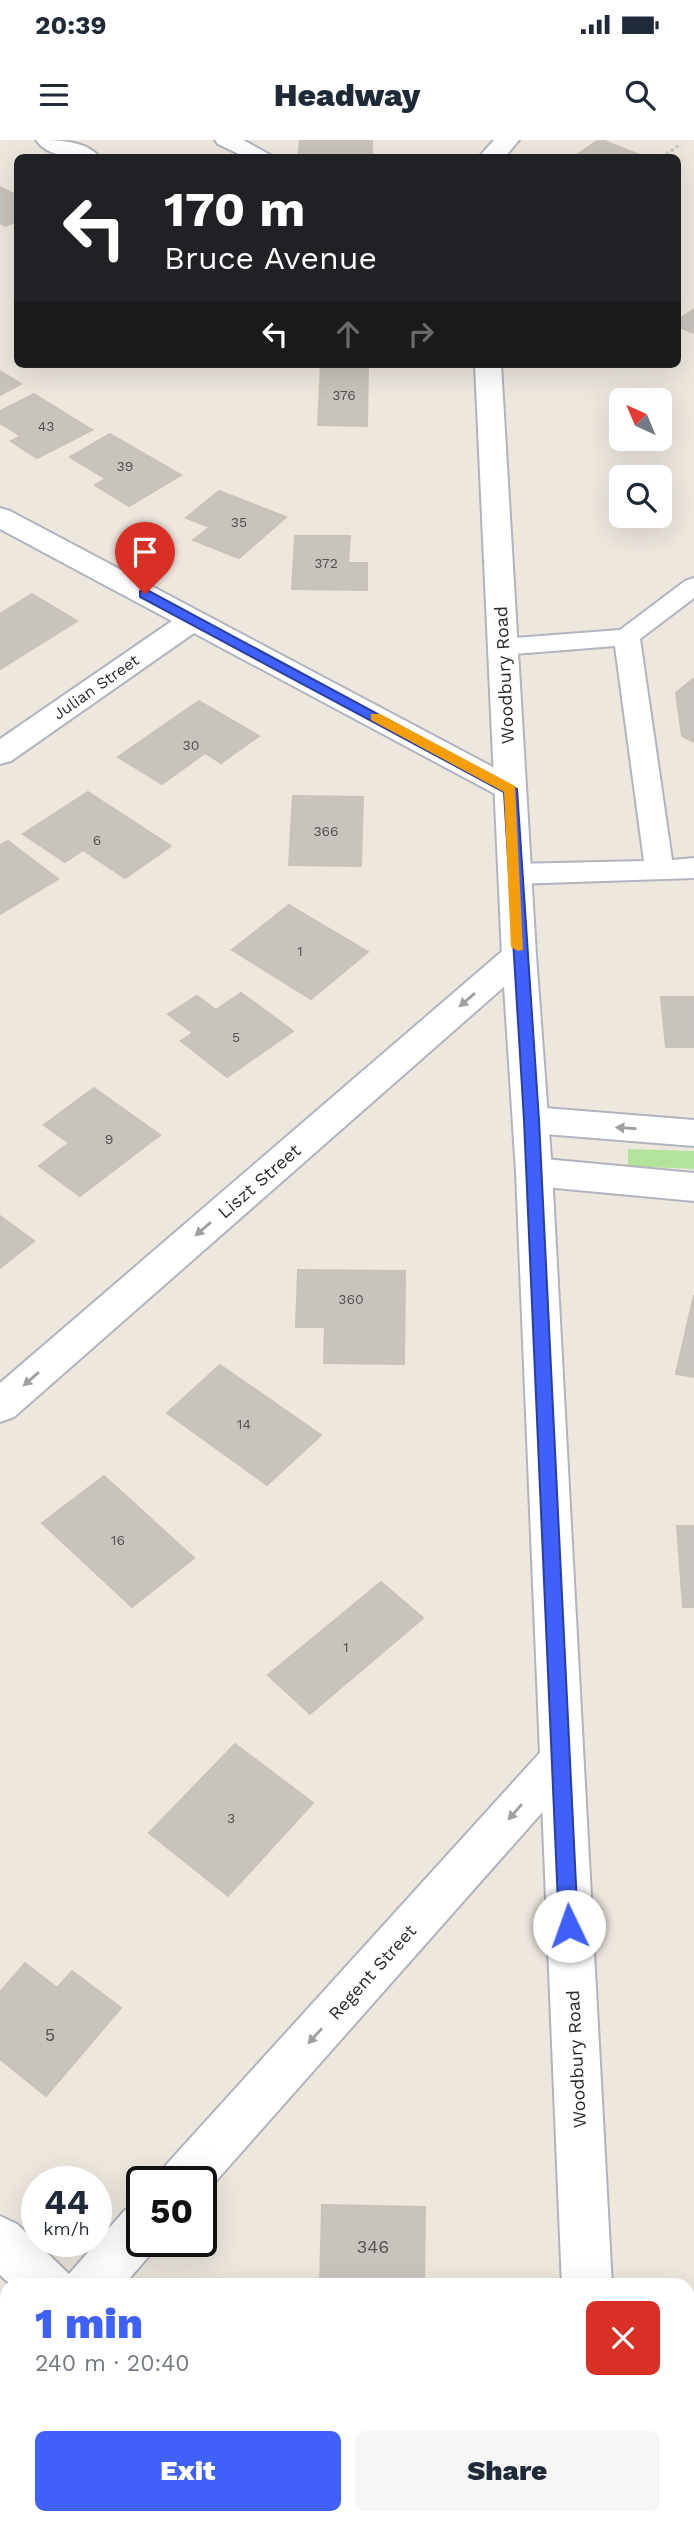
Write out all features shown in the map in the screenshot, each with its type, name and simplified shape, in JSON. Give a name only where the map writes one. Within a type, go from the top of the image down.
[{"type":"street","points":[[48,140],[79,154]]},
{"type":"street","points":[[494,154],[507,140]]},
{"type":"street","name":"Woodbury Road","points":[[488,368],[514,874],[532,1120],[587,2278]]},
{"type":"street","points":[[0,517],[510,789]]},
{"type":"street","name":"Julian Street","points":[[0,754],[193,620]]},
{"type":"street","name":"Liszt Street","points":[[0,1406],[519,955]]},
{"type":"street","points":[[532,1120],[694,1133]]},
{"type":"street","points":[[534,1172],[694,1186]]},
{"type":"street","name":"Regent Street","points":[[197,2166],[561,1760]]},
{"type":"street","points":[[0,2241],[40,2278]]},
{"type":"street","points":[[96,2278],[126,2245]]},
{"type":"lane","points":[[225,140],[257,154]]},
{"type":"lane","points":[[503,647],[627,637],[694,586]]},
{"type":"lane","points":[[627,637],[659,870]]},
{"type":"lane","points":[[514,874],[694,868]]},
{"type":"path","points":[[667,154],[681,144]]},
{"type":"green space","points":[[628,1149],[694,1151],[694,1169],[628,1166]]},
{"type":"building","points":[[300,140],[372,140],[372,154],[298,154]]},
{"type":"building","points":[[602,140],[637,154],[578,154]]},
{"type":"building","points":[[0,187],[14,194],[14,223],[5,226],[0,223]]},
{"type":"building","points":[[694,309],[694,333],[681,328],[681,318]]},
{"type":"building","points":[[321,368],[368,368],[367,426],[318,425]]},
{"type":"building","points":[[0,371],[21,384],[0,395]]},
{"type":"building","points":[[34,394],[92,430],[37,458],[11,441],[21,436],[0,423],[0,411]]},
{"type":"building","points":[[110,434],[181,475],[129,506],[95,485],[106,479],[70,457]]},
{"type":"building","points":[[219,491],[286,517],[239,558],[193,540],[210,527],[186,518]]},
{"type":"building","points":[[295,536],[350,536],[348,563],[367,563],[367,590],[292,589]]},
{"type":"building","points":[[32,594],[77,621],[0,669],[0,614]]},
{"type":"building","points":[[694,678],[694,742],[682,736],[676,693]]},
{"type":"building","points":[[199,701],[259,736],[221,763],[205,753],[162,784],[118,757]]},
{"type":"building","points":[[88,792],[171,846],[125,878],[83,850],[65,862],[23,834]]},
{"type":"building","points":[[293,796],[363,797],[361,866],[289,865]]},
{"type":"building","points":[[8,841],[58,879],[0,914],[0,845]]},
{"type":"building","points":[[289,905],[368,952],[311,999],[232,950]]},
{"type":"building","points":[[241,993],[293,1031],[227,1077],[181,1041],[193,1033],[168,1014],[197,996],[216,1010]]},
{"type":"building","points":[[661,997],[694,997],[694,1047],[666,1047]]},
{"type":"building","points":[[94,1088],[160,1135],[80,1196],[39,1166],[69,1143],[44,1125]]},
{"type":"building","points":[[0,1216],[34,1241],[0,1268]]},
{"type":"building","points":[[298,1270],[405,1271],[404,1364],[324,1363],[325,1327],[296,1327]]},
{"type":"building","points":[[694,1295],[694,1377],[676,1374]]},
{"type":"building","points":[[220,1365],[321,1435],[267,1485],[167,1413]]},
{"type":"building","points":[[104,1476],[194,1558],[132,1607],[42,1523]]},
{"type":"building","points":[[677,1526],[694,1526],[694,1607],[683,1607]]},
{"type":"building","points":[[381,1582],[423,1618],[310,1714],[268,1675]]},
{"type":"building","points":[[235,1744],[313,1803],[228,1896],[149,1833]]},
{"type":"building","points":[[25,1963],[57,1988],[72,1971],[121,2008],[46,2096],[0,2059],[0,1992]]},
{"type":"building","points":[[322,2205],[425,2207],[424,2278],[320,2278]]},
{"type":"slow traffic","points":[[375,717],[510,789],[518,947]]},
{"type":"route","points":[[145,594],[510,789],[532,1120],[569,1926]]}]
